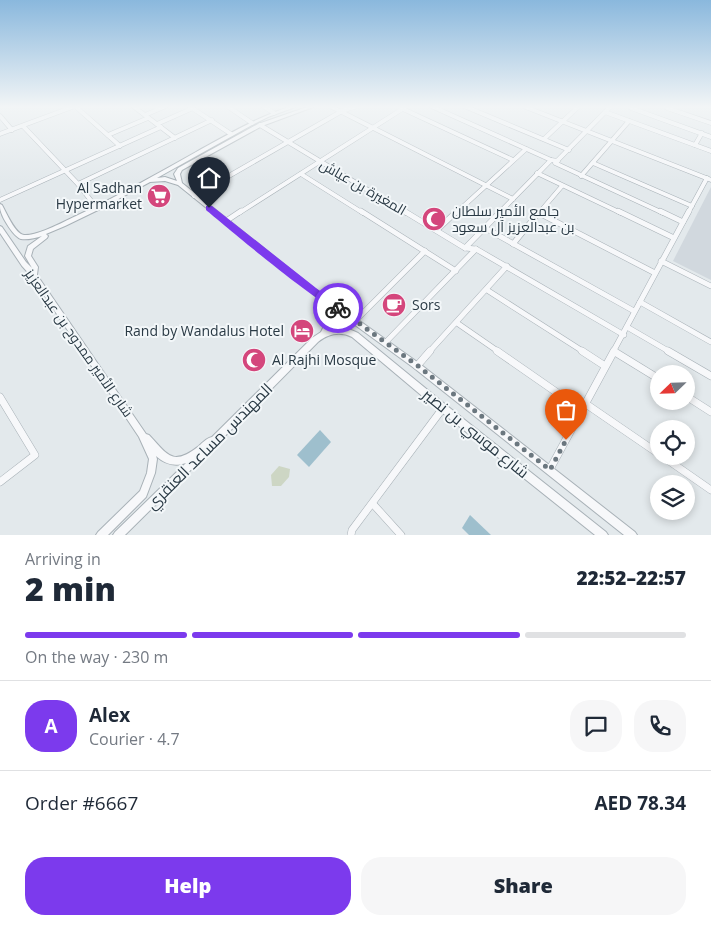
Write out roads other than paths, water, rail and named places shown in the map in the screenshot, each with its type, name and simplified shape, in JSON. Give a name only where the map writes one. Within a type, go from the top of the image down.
[{"type":"street","points":[[28,131],[78,184],[96,207]]},
{"type":"street","points":[[103,131],[120,146]]},
{"type":"street","points":[[108,135],[116,131]]},
{"type":"street","points":[[0,200],[149,131]]},
{"type":"street","points":[[166,131],[175,138]]},
{"type":"street","points":[[78,184],[189,131]]},
{"type":"street","points":[[227,131],[231,134]]},
{"type":"street","points":[[0,206],[17,234],[30,238],[56,228],[148,181],[168,168],[237,131]]},
{"type":"street","points":[[180,184],[177,174],[184,167],[249,131]]},
{"type":"street","name":"المغيرة بن عياش","points":[[269,131],[466,248],[476,249],[624,335]]},
{"type":"street","points":[[194,196],[308,131]]},
{"type":"street","points":[[226,221],[367,131]]},
{"type":"street","points":[[381,131],[513,198]]},
{"type":"street","points":[[450,131],[513,160]]},
{"type":"street","points":[[486,131],[555,161],[581,176],[683,222]]},
{"type":"street","points":[[523,131],[569,150]]},
{"type":"street","points":[[544,140],[554,131]]},
{"type":"street","points":[[466,248],[537,173],[569,150],[588,131],[709,179],[661,261],[634,311],[624,335],[605,366],[550,470]]},
{"type":"street","points":[[581,176],[620,131]]},
{"type":"street","points":[[657,131],[711,151]]},
{"type":"street","points":[[696,131],[711,137]]},
{"type":"street","points":[[696,145],[702,133]]},
{"type":"street","points":[[437,230],[526,149]]},
{"type":"street","points":[[593,163],[692,206]]},
{"type":"street","points":[[537,173],[674,238]]},
{"type":"street","points":[[301,174],[456,271]]},
{"type":"street","points":[[148,181],[164,179],[180,184]]},
{"type":"street","name":"شارع موسي بن نصير","points":[[180,184],[312,291],[356,320],[418,366],[632,535]]},
{"type":"street","points":[[513,244],[562,186]]},
{"type":"street","points":[[539,213],[655,273]]},
{"type":"street","name":"شارع الأمير ممدوح بن عبدالعزيز","points":[[0,228],[142,434],[153,459]]},
{"type":"street","points":[[34,275],[35,267],[28,256],[30,248],[56,228]]},
{"type":"street","points":[[485,228],[634,311]]},
{"type":"street","points":[[385,343],[476,249]]},
{"type":"street","points":[[356,320],[425,251]]},
{"type":"street","points":[[661,261],[711,286]]},
{"type":"street","points":[[418,366],[506,266]]},
{"type":"street","points":[[486,290],[605,366]]},
{"type":"street","points":[[312,291],[328,304],[331,311],[330,322],[324,333]]},
{"type":"street","points":[[640,302],[711,342]]},
{"type":"street","points":[[457,323],[650,448]]},
{"type":"street","points":[[628,327],[711,376]]},
{"type":"street","name":"شارع موسي بن نصير","points":[[324,333],[342,330],[349,331],[603,535]]},
{"type":"street","name":"المهندس مساعد العنقري","points":[[118,535],[203,454],[324,333]]},
{"type":"street","points":[[614,352],[650,374]]},
{"type":"street","points":[[0,397],[35,455],[0,482]]},
{"type":"street","points":[[695,402],[711,412]]},
{"type":"street","points":[[351,535],[352,530],[443,408]]},
{"type":"street","points":[[142,434],[162,456],[170,461],[182,460],[193,456],[224,431]]},
{"type":"street","name":"المهندس مساعد العنقري","points":[[101,535],[143,494],[151,474],[153,459]]},
{"type":"street","points":[[675,465],[711,490]]},
{"type":"street","points":[[373,504],[401,535]]},
{"type":"water","points":[[320,430],[331,442],[309,467],[297,455]]},
{"type":"water","points":[[470,515],[491,535],[469,535],[462,528]]},
{"type":"place","name":"Al Sadhan Hypermarket","points":[[159,196]]},
{"type":"place","name":"جامع الأمير سلطان بن عبدالعزيز آل سعود","points":[[434,219]]},
{"type":"place","name":"Sors","points":[[394,305]]},
{"type":"place","name":"Rand by Wandalus Hotel","points":[[302,331]]},
{"type":"place","name":"Al Rajhi Mosque","points":[[254,360]]}]
